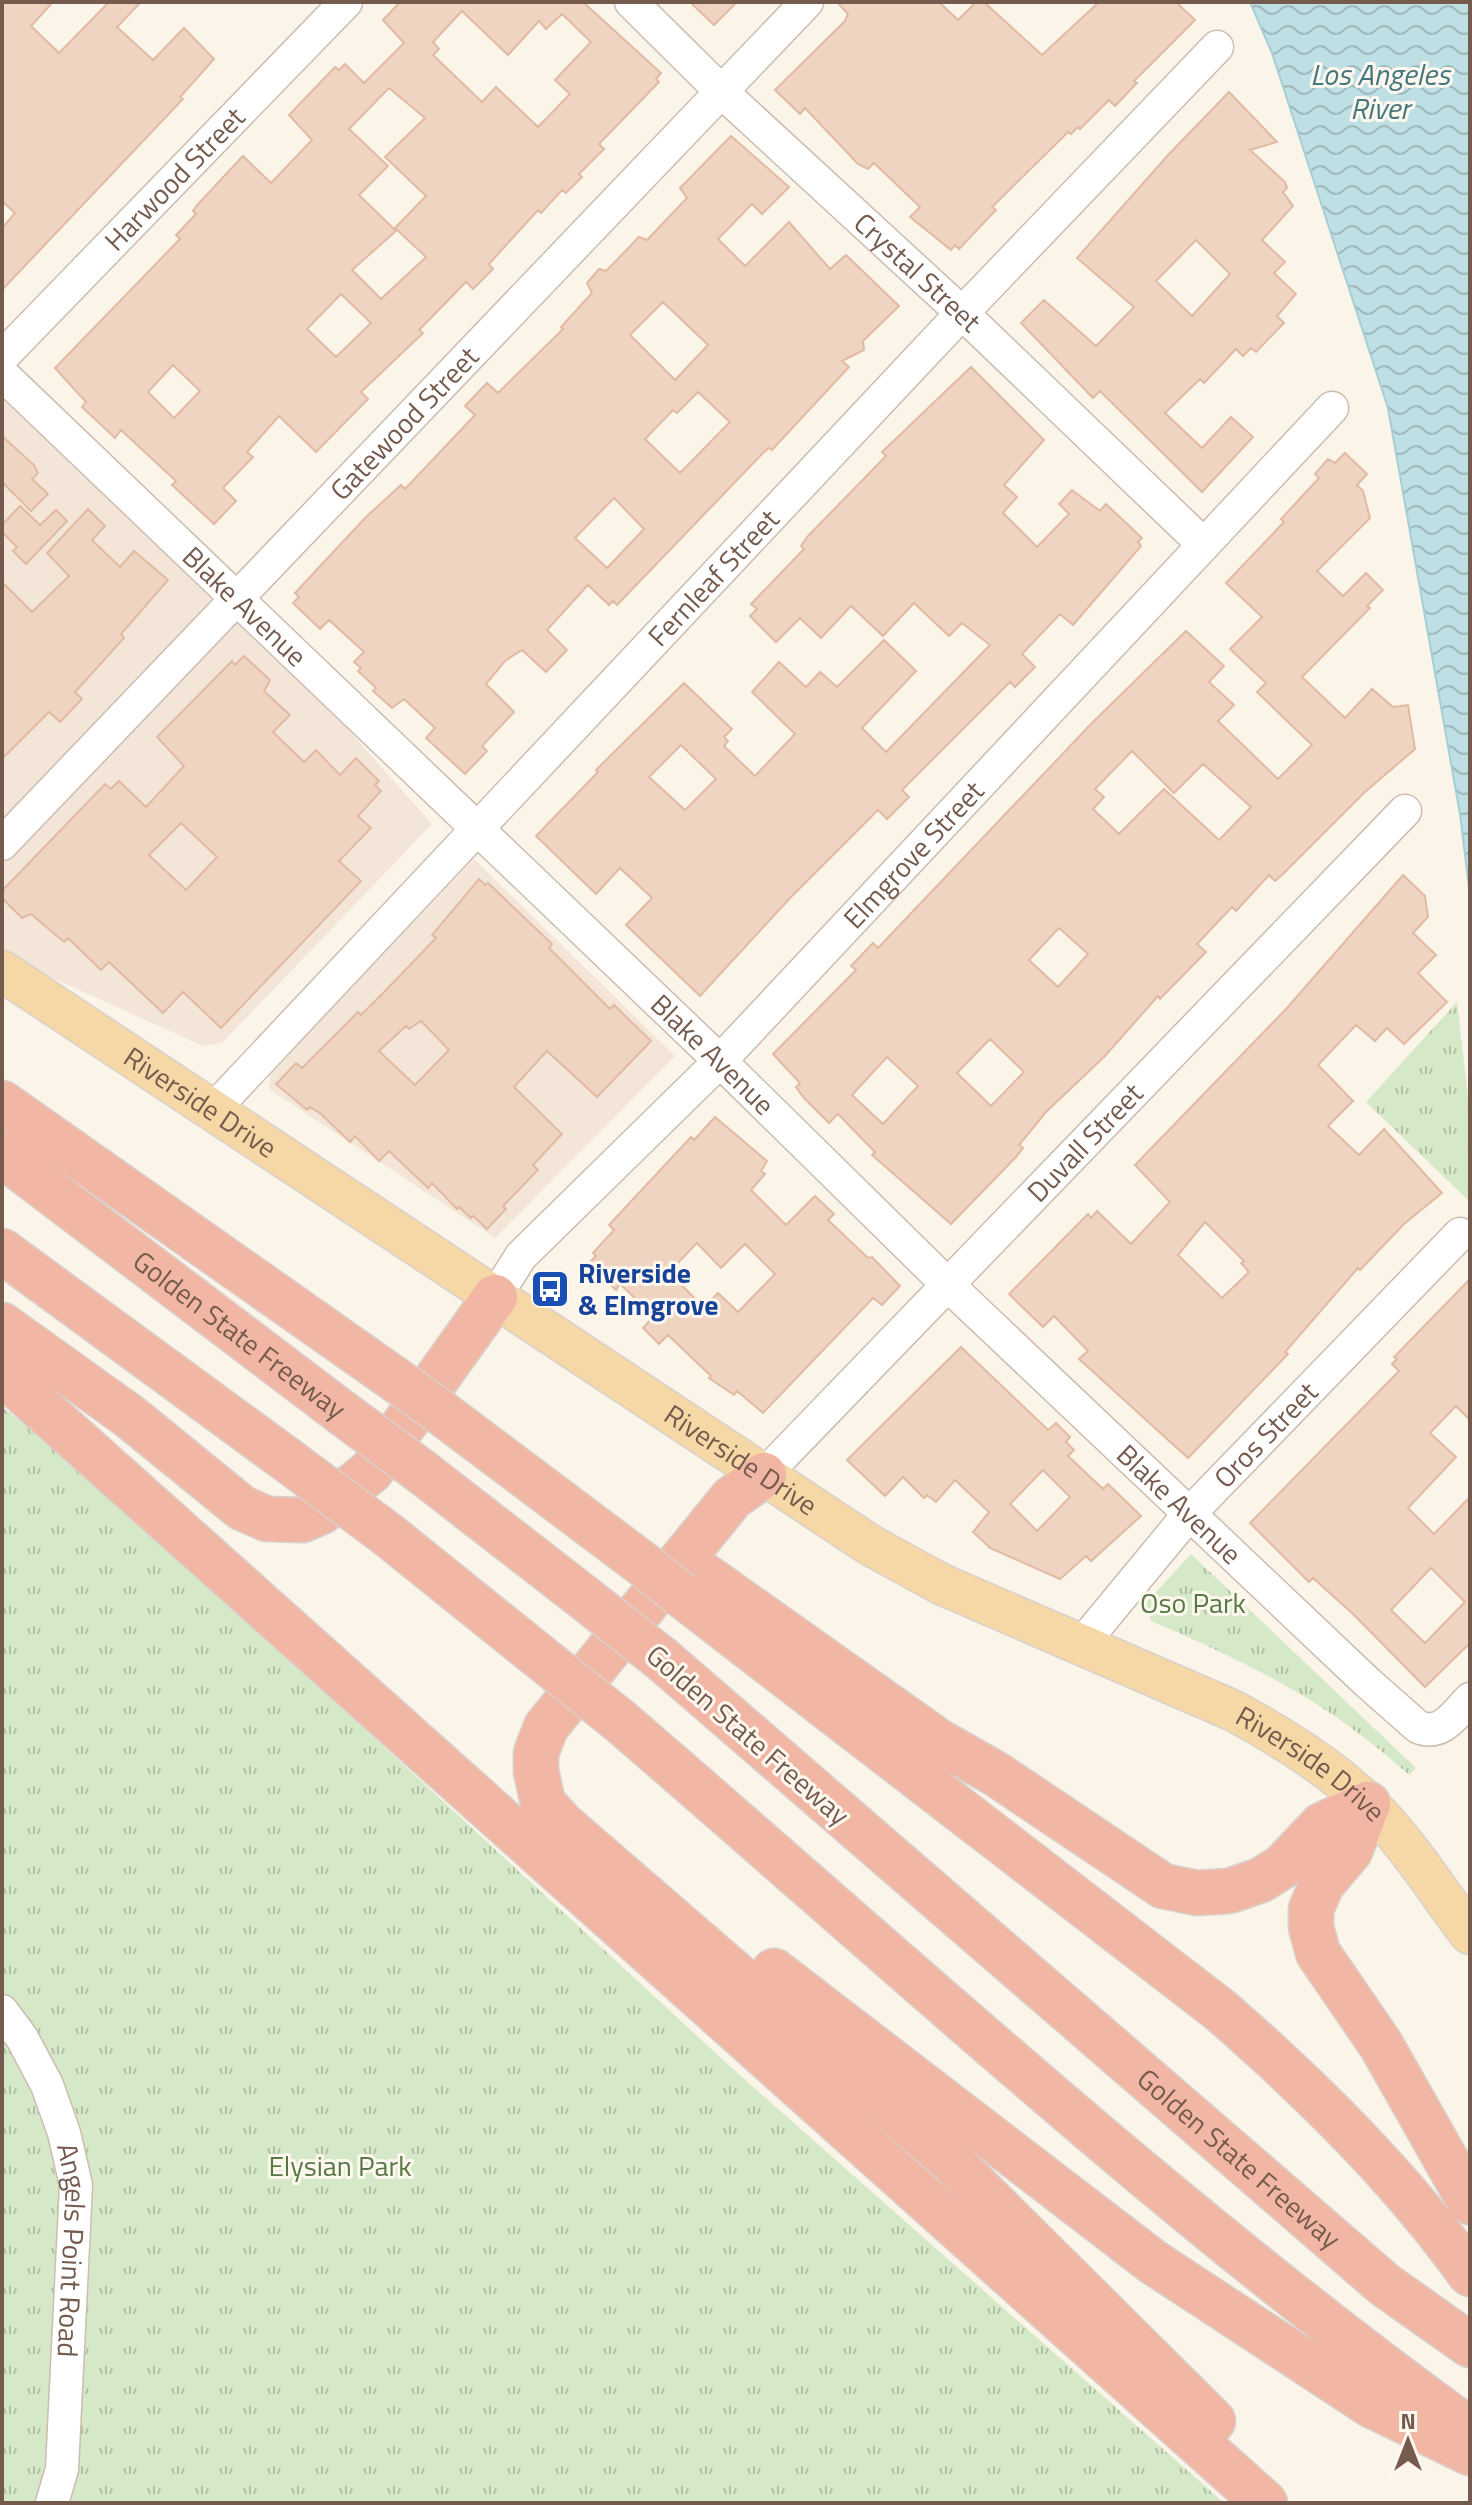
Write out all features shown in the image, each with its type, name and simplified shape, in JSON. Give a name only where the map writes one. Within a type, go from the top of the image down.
[{"type":"highway","points":[[2,1103],[535,1481],[689,1582],[1220,2010],[1283,2065],[1361,2142],[1470,2274]]},
{"type":"highway","name":"Golden State Freeway","points":[[2,1155],[422,1472],[663,1660],[1385,2285],[1470,2345]]},
{"type":"highway","points":[[2,1251],[387,1534],[620,1721],[1132,2165],[1371,2358],[1470,2430]]},
{"type":"highway","points":[[2,1325],[70,1377],[129,1416],[242,1508],[267,1519],[302,1520],[321,1512],[371,1471],[495,1297]]},
{"type":"highway","points":[[2,1373],[1265,2503]]},
{"type":"highway","points":[[764,1475],[732,1498],[546,1727],[536,1753],[543,1803],[562,1824],[948,2158],[1021,2226],[1211,2419],[1283,2503]]},
{"type":"highway","points":[[689,1582],[938,1741],[996,1774],[1163,1886],[1197,1893],[1229,1891],[1261,1880],[1283,1866],[1322,1825],[1368,1804]]},
{"type":"highway","points":[[539,1781],[556,1800],[612,1846],[1153,2262],[1371,2405],[1470,2453]]},
{"type":"highway","points":[[1368,1804],[1350,1851],[1322,1884],[1311,1909],[1311,1927],[1318,1953],[1381,2045],[1470,2202]]},
{"type":"main road","name":"Riverside Drive","points":[[2,971],[870,1545],[941,1584],[1234,1711],[1324,1766],[1368,1804],[1470,1934]]},
{"type":"street","name":"Harwood Street","points":[[2,357],[346,2]]},
{"type":"street","name":"Crystal Street","points":[[631,2],[723,93],[962,313],[1202,543]]},
{"type":"street","name":"Gatewood Street","points":[[2,844],[807,2]]},
{"type":"street","name":"Fernleaf Street","points":[[212,1111],[962,313],[1217,47]]},
{"type":"street","name":"Blake Avenue","points":[[2,374],[720,1061],[948,1285],[1367,1682],[1418,1727],[1428,1731],[1444,1727],[1470,1699]]},
{"type":"street","name":"Elmgrove Street","points":[[495,1297],[521,1256],[720,1061],[1202,543],[1332,408]]},
{"type":"street","name":"Duvall Street","points":[[764,1475],[1405,811]]},
{"type":"street","name":"Oros Street","points":[[1081,1645],[1190,1513],[1460,1234]]},
{"type":"street","name":"Angels Point Road","points":[[2,2011],[22,2038],[47,2085],[64,2133],[76,2185],[62,2469],[52,2503]]},
{"type":"shaded area","points":[[2,383],[228,598],[2,836]]},
{"type":"shaded area","points":[[235,603],[432,824],[222,1043],[203,1046],[2,955],[2,852]]},
{"type":"shaded area","points":[[474,859],[675,1056],[495,1238],[269,1089],[270,1074]]},
{"type":"green space","points":[[1457,1002],[1470,1114],[1470,1202],[1366,1102]]},
{"type":"green space","name":"Elysian Park","points":[[2,1407],[92,1477],[734,2070],[1224,2503],[2,2503]]},
{"type":"green space","name":"Oso Park","points":[[1191,1554],[1416,1768],[1409,1775],[1348,1726],[1287,1686],[1151,1621],[1145,1604]]},
{"type":"water","name":"Los Angeles River","points":[[1250,2],[1470,2],[1470,896],[1460,814],[1388,408],[1272,53]]},
{"type":"building","points":[[2,2],[53,2],[31,26],[59,53],[109,2],[141,2],[117,27],[153,60],[184,28],[214,59],[180,97],[183,99],[2,290],[2,228],[15,213],[2,201]]},
{"type":"building","points":[[400,2],[583,2],[661,73],[656,79],[659,82],[599,144],[604,149],[579,174],[582,177],[566,193],[562,190],[541,213],[538,210],[489,264],[493,269],[473,289],[466,282],[419,330],[423,333],[361,392],[368,399],[316,452],[279,416],[247,452],[253,457],[223,488],[236,501],[214,524],[172,485],[176,481],[121,430],[115,438],[82,407],[86,402],[55,368],[180,239],[176,235],[196,214],[193,211],[197,205],[243,156],[271,183],[312,140],[289,115],[335,67],[339,70],[345,64],[364,83],[404,43],[383,20]],"holes":[[[462,11],[508,55],[539,21],[546,29],[562,14],[591,42],[555,80],[570,94],[538,127],[496,87],[482,102],[433,55],[439,49],[433,42]],[[389,88],[425,118],[385,157],[426,196],[395,228],[426,257],[381,299],[352,270],[396,231],[359,195],[388,166],[349,129]],[[341,294],[371,323],[336,357],[307,329]],[[173,365],[200,391],[174,418],[148,392]]]},
{"type":"building","points":[[690,2],[737,2],[714,25]]},
{"type":"building","points":[[837,2],[939,2],[958,20],[976,2],[984,2],[1042,55],[1099,2],[1176,2],[1195,20],[1134,81],[1137,83],[1115,106],[1109,100],[1080,129],[1078,127],[1071,134],[1068,132],[992,207],[996,210],[959,249],[955,245],[951,250],[910,217],[920,207],[874,163],[868,169],[858,164],[805,108],[800,114],[775,90],[845,21],[848,14]]},
{"type":"building","points":[[1229,92],[1277,142],[1250,150],[1285,182],[1287,188],[1283,192],[1293,206],[1262,240],[1285,262],[1274,273],[1296,294],[1277,316],[1284,323],[1256,352],[1251,348],[1243,356],[1236,349],[1204,383],[1200,379],[1165,413],[1202,448],[1231,417],[1253,437],[1202,492],[1100,391],[1093,398],[1021,323],[1044,300],[1096,346],[1134,307],[1077,258]],"holes":[[[1196,240],[1230,274],[1192,316],[1156,281]]]},
{"type":"building","points":[[731,136],[789,187],[762,214],[752,204],[718,239],[745,266],[789,222],[830,269],[846,255],[899,306],[863,341],[864,350],[842,361],[849,367],[772,450],[769,448],[763,453],[617,605],[613,601],[609,605],[588,585],[547,630],[567,650],[546,672],[522,650],[505,661],[486,684],[514,712],[482,746],[487,751],[465,774],[426,738],[435,728],[404,699],[392,708],[373,691],[376,688],[358,671],[361,668],[354,662],[364,652],[329,620],[320,629],[293,603],[299,597],[295,593],[366,517],[401,485],[405,489],[475,415],[465,406],[487,383],[498,393],[563,329],[561,327],[592,293],[587,283],[599,269],[606,271],[639,237],[647,240],[687,198],[680,188]],"holes":[[[663,302],[708,345],[675,380],[630,335]],[[698,392],[730,422],[680,473],[645,439],[673,410],[677,413]],[[614,498],[644,529],[607,568],[575,538]]]},
{"type":"building","points":[[971,367],[1044,440],[1004,485],[1017,497],[1003,513],[1037,547],[1069,514],[1059,504],[1072,490],[1100,511],[1106,504],[1142,538],[1138,542],[1141,546],[1073,625],[1060,614],[1022,654],[1035,667],[1015,687],[1010,682],[902,790],[909,797],[887,819],[878,810],[791,897],[700,996],[626,925],[652,898],[620,868],[596,894],[536,836],[598,772],[596,770],[684,683],[732,729],[724,737],[728,741],[724,746],[755,776],[795,734],[752,692],[779,662],[806,687],[820,672],[837,687],[884,640],[916,671],[862,728],[886,752],[990,645],[962,623],[949,636],[914,603],[883,636],[851,606],[821,638],[800,618],[776,642],[750,616],[757,609],[751,604],[804,549],[801,546],[808,536],[886,456],[882,452]],"holes":[[[681,745],[716,779],[685,810],[649,777]]]},
{"type":"building","points":[[2,436],[34,465],[38,473],[32,479],[48,494],[31,511],[2,482]]},
{"type":"building","points":[[1345,453],[1367,474],[1357,485],[1363,491],[1370,518],[1317,571],[1343,596],[1366,573],[1383,590],[1367,606],[1370,608],[1302,677],[1345,718],[1372,689],[1393,707],[1408,705],[1415,749],[1365,792],[1282,875],[1275,881],[1269,875],[1236,911],[1232,907],[1197,944],[1206,952],[1160,999],[1158,996],[1105,1056],[1046,1112],[1019,1145],[1023,1148],[1016,1157],[951,1224],[872,1155],[875,1152],[838,1114],[829,1123],[804,1098],[796,1087],[800,1083],[773,1054],[856,970],[851,966],[873,943],[878,948],[1092,723],[1186,631],[1224,666],[1209,682],[1234,705],[1218,721],[1278,779],[1312,745],[1257,692],[1266,683],[1230,649],[1262,617],[1226,583],[1284,522],[1281,519],[1319,478],[1315,474],[1328,459],[1335,463]],"holes":[[[1132,751],[1174,793],[1203,764],[1251,807],[1219,840],[1164,789],[1119,834],[1093,809],[1104,797],[1095,789]],[[1059,928],[1088,954],[1058,987],[1029,960]],[[990,1039],[1024,1072],[991,1106],[957,1073]],[[887,1057],[918,1086],[883,1124],[852,1095]]]},
{"type":"building","points":[[20,506],[40,525],[56,510],[67,521],[26,564],[13,551],[17,547],[2,532],[2,525]]},
{"type":"building","points":[[88,509],[105,526],[92,540],[120,567],[134,551],[168,580],[121,634],[124,638],[75,692],[82,699],[60,722],[49,712],[2,759],[2,582],[32,612],[69,576],[47,553]]},
{"type":"building","points":[[244,656],[270,680],[264,691],[290,715],[273,732],[304,762],[316,750],[340,775],[356,758],[379,781],[375,785],[381,791],[358,816],[371,828],[339,861],[361,881],[221,1028],[183,992],[163,1013],[109,962],[101,970],[68,938],[64,942],[31,914],[22,918],[2,898],[2,891],[105,784],[111,789],[119,781],[146,807],[184,766],[157,737],[232,661],[235,665]],"holes":[[[181,823],[217,857],[186,890],[149,855]]]},
{"type":"building","points":[[1403,875],[1425,896],[1428,917],[1413,933],[1436,955],[1418,973],[1447,1002],[1404,1044],[1387,1028],[1375,1041],[1356,1025],[1318,1065],[1353,1101],[1328,1126],[1359,1155],[1384,1129],[1442,1193],[1404,1224],[1360,1270],[1358,1268],[1285,1352],[1288,1354],[1188,1458],[1079,1359],[1088,1351],[1054,1316],[1043,1327],[1009,1294],[1088,1214],[1091,1218],[1097,1211],[1131,1244],[1170,1202],[1135,1165],[1287,1008]],"holes":[[[1205,1222],[1244,1261],[1241,1263],[1249,1272],[1222,1298],[1178,1255]]]},
{"type":"building","points":[[479,879],[485,885],[488,883],[552,944],[549,948],[610,1009],[614,1005],[651,1041],[597,1097],[547,1051],[514,1087],[562,1134],[533,1165],[538,1170],[503,1206],[506,1209],[487,1229],[473,1216],[471,1218],[459,1207],[457,1209],[432,1183],[428,1188],[389,1151],[379,1161],[355,1136],[350,1142],[321,1114],[310,1107],[307,1110],[276,1084],[296,1063],[302,1068],[358,1012],[361,1015],[436,938],[432,935]],"holes":[[[421,1021],[449,1050],[415,1085],[379,1051],[406,1026],[409,1029]]]},
{"type":"building","points":[[715,1117],[767,1161],[761,1171],[765,1174],[751,1190],[786,1225],[815,1196],[834,1214],[828,1220],[868,1258],[872,1257],[900,1286],[882,1305],[873,1298],[763,1413],[737,1391],[734,1395],[709,1378],[711,1376],[668,1335],[659,1344],[643,1328],[654,1316],[620,1284],[616,1290],[588,1264],[596,1256],[593,1253],[614,1230],[609,1225],[691,1137],[694,1140]],"holes":[[[697,1243],[721,1268],[745,1244],[775,1274],[738,1312],[718,1293],[704,1308],[669,1272]]]},
{"type":"building","points":[[1470,1279],[1470,1420],[1456,1406],[1430,1433],[1456,1457],[1408,1508],[1434,1534],[1470,1497],[1470,1643],[1425,1687],[1353,1614],[1313,1578],[1309,1582],[1250,1523],[1399,1371],[1392,1364],[1397,1359],[1394,1357]],"holes":[[[1431,1568],[1465,1602],[1425,1643],[1391,1610]]]},
{"type":"building","points":[[961,1347],[1048,1430],[1056,1423],[1070,1437],[1066,1442],[1074,1450],[1068,1456],[1103,1489],[1108,1484],[1141,1516],[1091,1561],[1086,1556],[1060,1579],[990,1548],[973,1532],[989,1512],[955,1480],[936,1502],[927,1495],[924,1498],[903,1477],[885,1496],[847,1460]],"holes":[[[1043,1470],[1070,1497],[1037,1531],[1010,1504]]]},
{"type":"place","name":"Riverside & Elmgrove","points":[[550,1289]]}]
